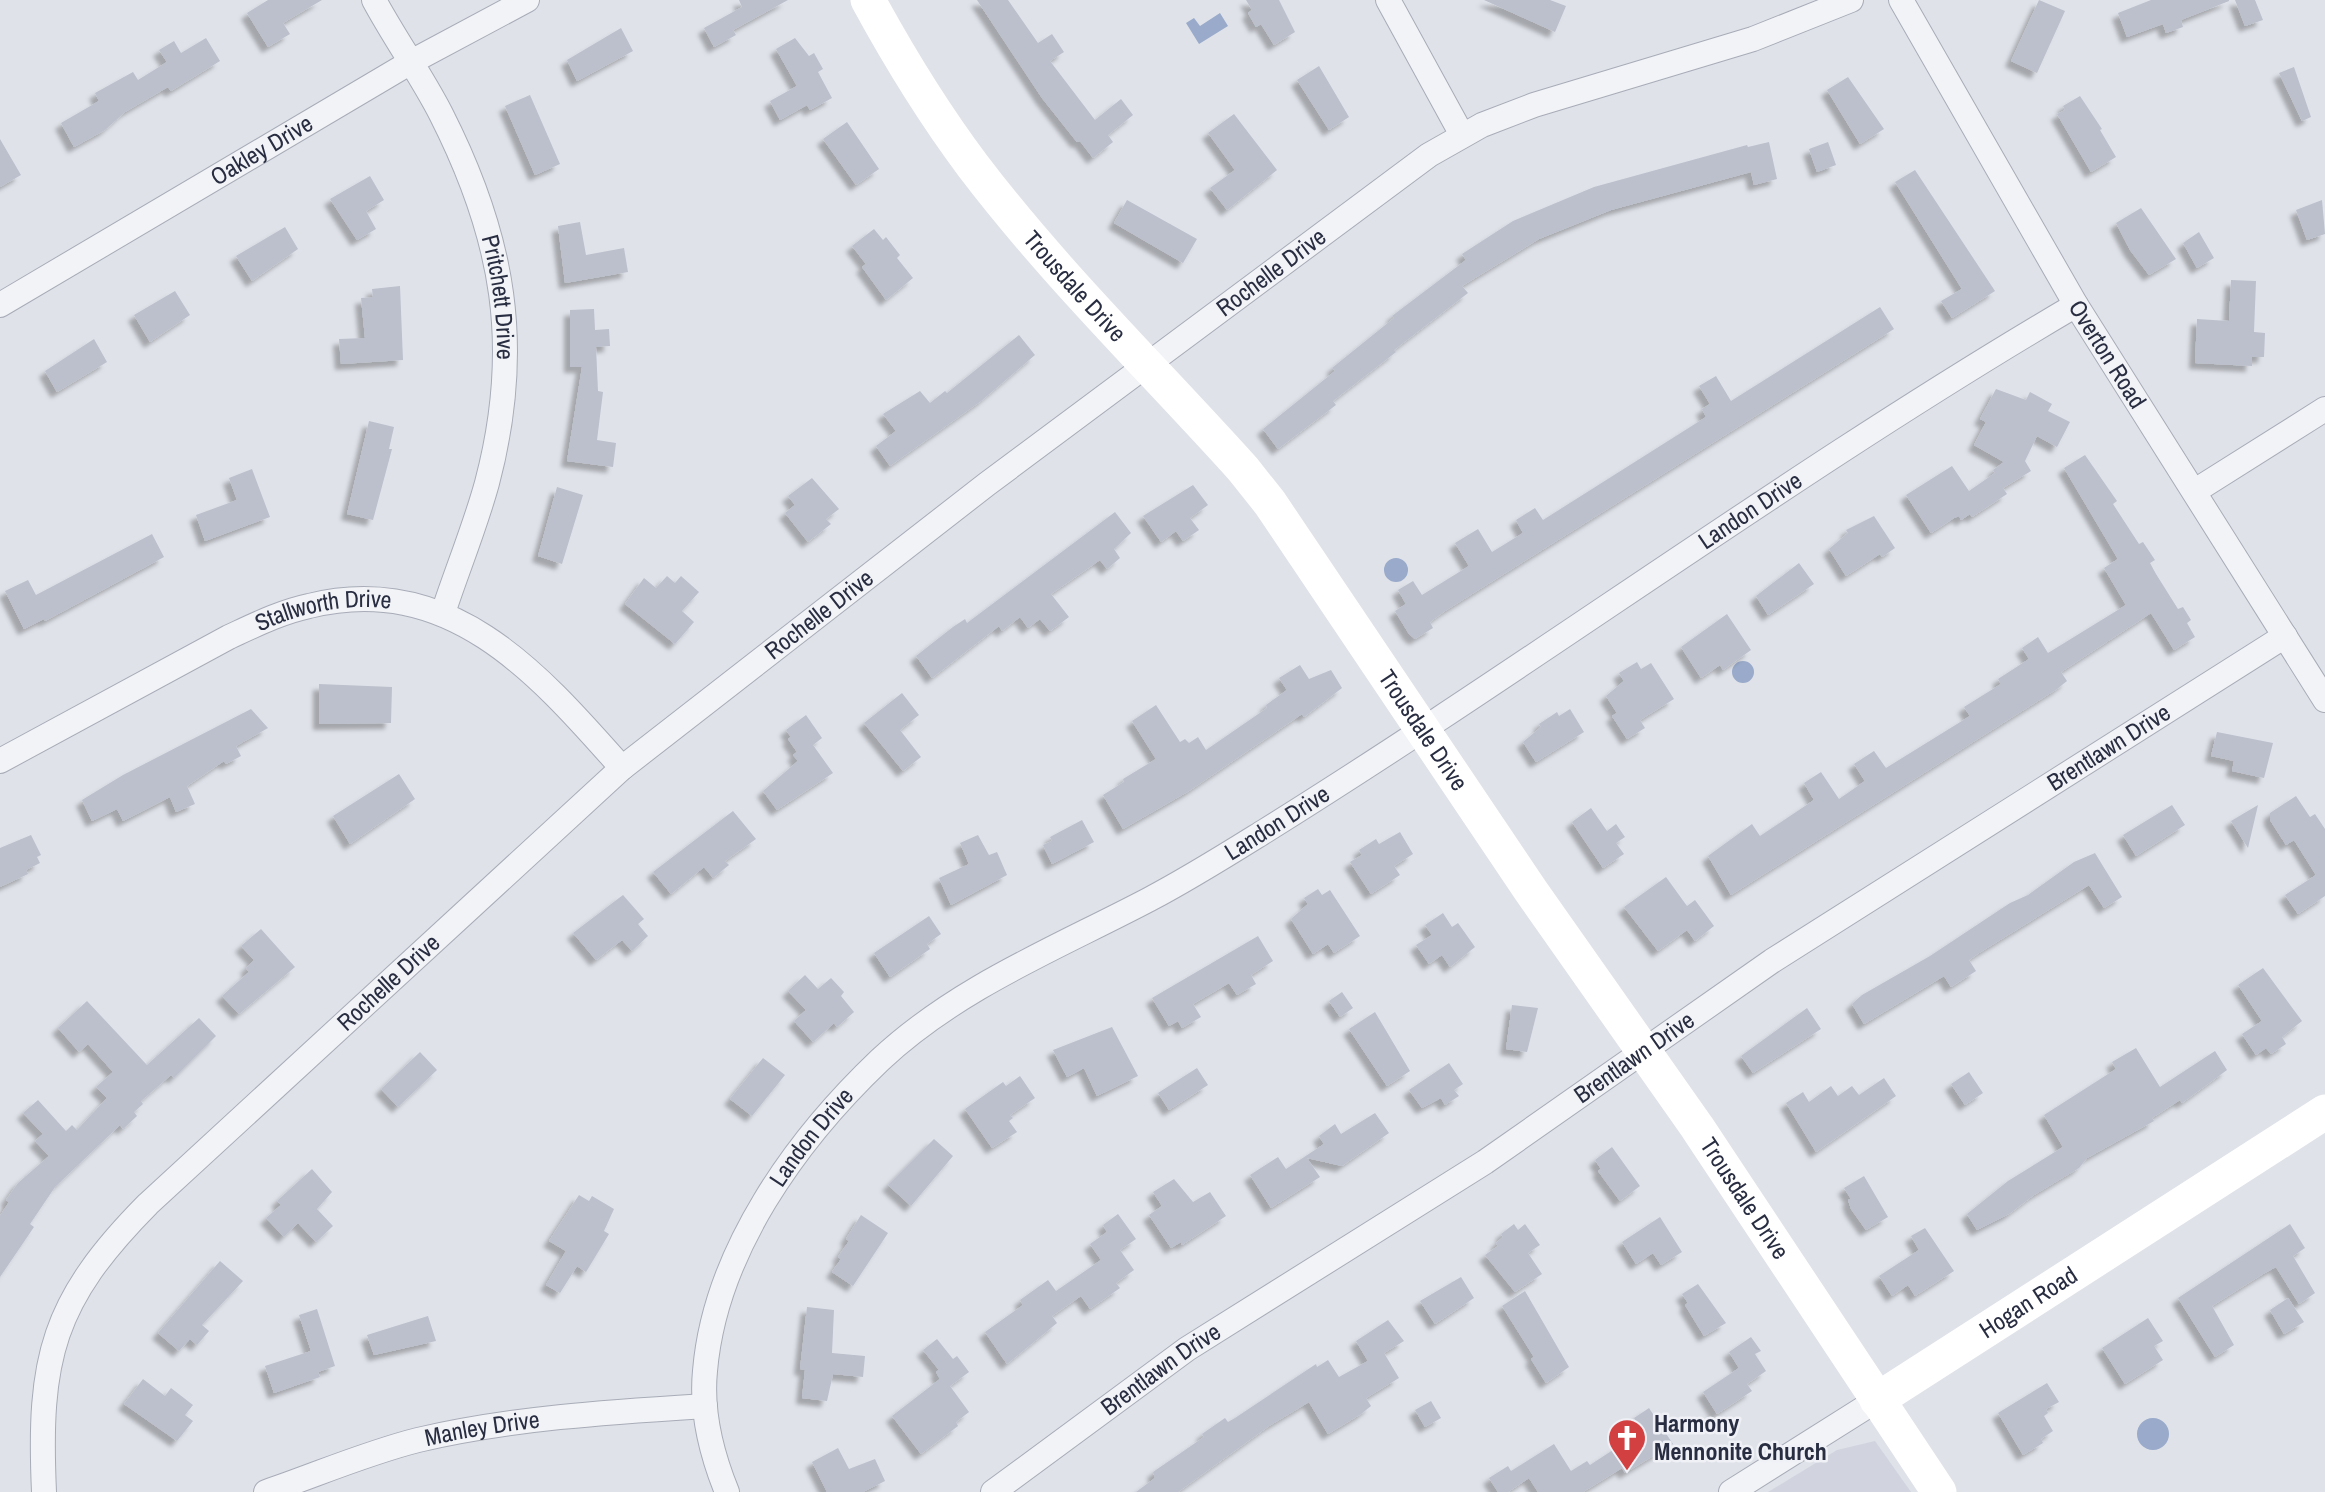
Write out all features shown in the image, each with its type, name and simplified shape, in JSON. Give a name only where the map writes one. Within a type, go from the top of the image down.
[{"type":"street","name":"Pritchett Drive","points":[[374,0],[441,113],[482,212],[499,270],[506,327],[503,396],[489,472],[443,613]]},
{"type":"street","name":"Oakley Drive","points":[[0,305],[411,62],[527,0]]},
{"type":"street","name":"Trousdale Drive","points":[[868,0],[932,108],[978,173],[1059,269],[1148,364],[1270,503],[1422,730],[1644,1050],[1939,1492]]},
{"type":"street","points":[[1388,0],[1462,135]]},
{"type":"street","name":"Rochelle Drive","points":[[44,1492],[42,1430],[50,1360],[71,1301],[102,1253],[148,1204],[622,768],[1324,230],[1462,135],[1574,90],[1753,39],[1851,0]]},
{"type":"street","name":"Overton Road","points":[[1901,0],[2076,305],[2325,700]]},
{"type":"street","name":"Landon Drive","points":[[727,1492],[712,1446],[705,1406],[704,1373],[715,1316],[736,1255],[766,1202],[807,1142],[881,1060],[912,1033],[974,990],[1174,886],[1422,730],[1897,413],[2076,305]]},
{"type":"street","points":[[2195,491],[2325,409]]},
{"type":"street","name":"Stallworth Drive","points":[[0,761],[229,637],[289,611],[329,602],[366,600],[403,603],[443,613],[495,641],[534,674],[622,768]]},
{"type":"street","name":"Brentlawn Drive","points":[[993,1492],[1187,1349],[1485,1162],[1644,1050],[1895,881],[2285,636]]},
{"type":"street","name":"Hogan Road","points":[[1731,1492],[2325,1112]]},
{"type":"street","name":"Manley Drive","points":[[266,1492],[384,1450],[457,1432],[563,1417],[705,1406]]},
{"type":"shaded area","points":[[1875,1441],[1911,1492],[1768,1492],[1837,1450]]},
{"type":"water","points":[[1220,13],[1228,26],[1199,44],[1186,23],[1194,18],[1200,26]]},
{"type":"water","points":[[1396,558],[1407,565],[1408,570],[1401,581],[1396,582],[1385,575],[1384,570],[1391,559]]},
{"type":"water","points":[[1739,661],[1747,661],[1754,668],[1754,676],[1747,683],[1739,683],[1732,676],[1732,668]]},
{"type":"water","points":[[2153,1418],[2165,1422],[2169,1434],[2165,1446],[2153,1450],[2141,1446],[2137,1434],[2141,1422]]},
{"type":"building","points":[[268,0],[322,0],[283,23],[290,34],[268,47],[247,13]]},
{"type":"building","points":[[739,0],[788,0],[733,30],[736,35],[714,47],[704,28],[742,7]]},
{"type":"building","points":[[977,0],[1008,0],[1038,43],[1052,34],[1064,52],[1050,61],[1095,120],[1121,99],[1133,115],[1108,135],[1113,142],[1093,158],[1080,141],[1077,142],[1042,98]]},
{"type":"building","points":[[1246,0],[1279,0],[1295,32],[1274,45],[1261,24],[1256,27],[1248,13],[1252,10]]},
{"type":"building","points":[[1484,0],[1550,0],[1566,6],[1555,32]]},
{"type":"building","points":[[2039,0],[2065,11],[2037,73],[2011,61]]},
{"type":"building","points":[[2151,0],[2229,1],[2181,20],[2183,27],[2166,33],[2163,24],[2127,37],[2118,13]]},
{"type":"building","points":[[2235,0],[2255,0],[2263,20],[2245,26]]},
{"type":"building","points":[[621,28],[633,51],[577,81],[567,60]]},
{"type":"building","points":[[206,38],[220,61],[171,91],[168,87],[125,112],[105,130],[74,147],[61,123],[99,101],[95,93],[133,72],[138,80],[167,62],[159,50],[174,41],[181,53]]},
{"type":"building","points":[[795,38],[809,56],[814,53],[823,69],[818,72],[832,98],[810,110],[807,105],[780,120],[770,101],[797,86],[776,49]]},
{"type":"building","points":[[1319,66],[1349,117],[1329,130],[1297,80]]},
{"type":"building","points":[[2294,67],[2311,117],[2302,121],[2279,73]]},
{"type":"building","points":[[1848,77],[1884,129],[1860,144],[1827,90]]},
{"type":"building","points":[[530,95],[560,164],[535,175],[505,106]]},
{"type":"building","points":[[2080,96],[2102,129],[2100,130],[2116,157],[2091,172],[2057,114],[2065,110],[2063,106]]},
{"type":"building","points":[[1234,114],[1277,170],[1227,210],[1210,188],[1235,170],[1208,133]]},
{"type":"building","points":[[847,122],[879,169],[856,185],[823,139]]},
{"type":"building","points":[[0,139],[21,175],[0,187]]},
{"type":"building","points":[[1769,142],[1777,179],[1754,185],[1751,172],[1611,210],[1539,239],[1462,286],[1468,293],[1394,350],[1396,352],[1333,401],[1336,405],[1278,449],[1263,429],[1335,371],[1332,368],[1394,318],[1392,316],[1466,260],[1462,254],[1513,221],[1594,187],[1747,145],[1748,147]]},
{"type":"building","points":[[1828,142],[1836,165],[1817,172],[1809,149]]},
{"type":"building","points":[[1915,170],[1995,291],[1952,318],[1941,301],[1962,289],[1895,182]]},
{"type":"building","points":[[370,176],[384,200],[366,211],[376,229],[357,240],[330,199]]},
{"type":"building","points":[[1127,200],[1197,239],[1183,263],[1114,223]]},
{"type":"building","points":[[2322,200],[2325,234],[2307,240],[2296,210]]},
{"type":"building","points":[[2141,208],[2176,259],[2149,275],[2130,250],[2116,223]]},
{"type":"building","points":[[580,222],[586,255],[624,248],[628,272],[565,283],[558,226]]},
{"type":"building","points":[[285,227],[298,249],[252,281],[236,256]]},
{"type":"building","points":[[874,229],[883,240],[886,237],[900,255],[897,258],[913,278],[886,300],[862,267],[866,264],[852,246]]},
{"type":"building","points":[[2199,232],[2214,258],[2197,268],[2183,243]]},
{"type":"building","points":[[2231,280],[2256,281],[2254,332],[2265,333],[2264,357],[2252,357],[2252,366],[2195,363],[2197,319],[2229,321]]},
{"type":"building","points":[[400,286],[403,360],[341,364],[339,339],[365,338],[361,298],[373,297],[372,289]]},
{"type":"building","points":[[175,291],[190,315],[150,342],[134,315]]},
{"type":"building","points":[[1880,307],[1894,329],[1445,611],[1430,622],[1433,628],[1415,639],[1409,634],[1395,611],[1406,604],[1398,590],[1413,581],[1422,595],[1469,566],[1455,543],[1478,529],[1492,552],[1523,533],[1516,520],[1535,508],[1543,520],[1706,417],[1702,409],[1710,404],[1699,386],[1716,376],[1731,401]]},
{"type":"building","points":[[594,309],[595,330],[609,329],[610,346],[596,347],[598,391],[603,392],[597,440],[616,443],[613,467],[567,461],[582,367],[570,367],[570,310]]},
{"type":"building","points":[[1019,335],[1035,355],[981,401],[890,466],[876,446],[896,431],[883,414],[920,391],[930,403],[945,391],[947,393]]},
{"type":"building","points":[[94,339],[107,362],[57,392],[45,371]]},
{"type":"building","points":[[1996,389],[2026,400],[2030,392],[2052,404],[2048,411],[2070,422],[2057,447],[2037,436],[2025,461],[2031,471],[2003,488],[2007,494],[1972,517],[1970,514],[1961,520],[1959,516],[1931,533],[1906,495],[1952,466],[1969,491],[1995,473],[1993,470],[2004,462],[1974,445],[1986,422],[1980,419]]},
{"type":"building","points":[[369,421],[394,427],[389,449],[392,449],[373,520],[347,514]]},
{"type":"building","points":[[2085,455],[2117,501],[2113,504],[2139,544],[2143,542],[2155,560],[2150,563],[2178,609],[2183,607],[2191,620],[2187,623],[2195,637],[2174,650],[2151,613],[2061,672],[2067,681],[2057,689],[1731,895],[1708,856],[1752,824],[1760,836],[1814,800],[1804,783],[1821,772],[1839,799],[1865,781],[1854,764],[1874,751],[1886,768],[1970,716],[1964,707],[2001,684],[1998,679],[2029,659],[2022,648],[2038,637],[2048,653],[2126,605],[2104,568],[2118,559],[2064,468]]},
{"type":"building","points":[[252,469],[270,517],[205,541],[196,515],[237,500],[229,478]]},
{"type":"building","points":[[812,478],[839,509],[826,519],[831,524],[808,542],[785,513],[795,505],[788,496]]},
{"type":"building","points":[[1193,485],[1208,505],[1190,518],[1199,530],[1183,541],[1176,531],[1161,542],[1143,516]]},
{"type":"building","points":[[557,487],[583,495],[562,564],[538,556]]},
{"type":"building","points":[[1115,512],[1131,533],[1114,549],[1120,558],[1107,569],[1100,560],[1051,594],[1069,617],[1050,631],[1040,619],[1028,628],[1020,617],[1002,631],[999,626],[932,678],[916,656],[965,619],[967,623]]},
{"type":"building","points":[[1874,516],[1895,548],[1882,557],[1880,554],[1846,576],[1829,549],[1848,533],[1846,530]]},
{"type":"building","points":[[152,534],[164,557],[45,621],[44,619],[24,629],[5,591],[28,580],[36,595]]},
{"type":"building","points":[[1799,563],[1814,584],[1768,615],[1756,596]]},
{"type":"building","points":[[667,576],[675,583],[681,576],[699,592],[682,611],[694,622],[675,644],[625,604],[644,578],[656,588]]},
{"type":"building","points":[[1727,614],[1751,650],[1723,670],[1720,665],[1701,678],[1681,647]]},
{"type":"building","points":[[1637,662],[1641,669],[1651,663],[1674,699],[1640,720],[1645,728],[1627,739],[1612,716],[1617,713],[1606,696],[1624,681],[1619,673]]},
{"type":"building","points":[[1300,665],[1309,679],[1331,670],[1342,688],[1304,717],[1302,714],[1189,791],[1123,829],[1103,795],[1156,759],[1132,721],[1156,705],[1180,742],[1185,739],[1189,743],[1198,737],[1206,750],[1267,708],[1266,705],[1287,690],[1279,678]]},
{"type":"building","points":[[319,684],[392,687],[391,723],[319,724]]},
{"type":"building","points":[[902,693],[919,715],[900,730],[921,757],[903,771],[864,723]]},
{"type":"building","points":[[251,709],[268,728],[236,746],[241,756],[226,764],[224,761],[187,786],[195,804],[176,812],[170,797],[123,821],[117,809],[92,821],[82,800],[123,775]]},
{"type":"building","points":[[1570,709],[1584,732],[1536,762],[1523,742],[1541,727],[1539,724],[1557,712],[1559,716]]},
{"type":"building","points":[[806,715],[822,738],[813,745],[833,773],[777,810],[763,791],[798,761],[793,755],[797,752],[788,739],[791,737],[786,730]]},
{"type":"building","points":[[2217,732],[2273,743],[2264,778],[2232,771],[2234,761],[2211,756]]},
{"type":"building","points":[[399,774],[415,799],[350,844],[333,816]]},
{"type":"building","points":[[2296,796],[2310,817],[2315,814],[2325,829],[2325,896],[2298,914],[2285,895],[2316,875],[2294,840],[2286,845],[2270,820],[2270,813]]},
{"type":"building","points":[[2172,805],[2185,825],[2136,856],[2123,835]]},
{"type":"building","points":[[2258,805],[2248,848],[2231,821]]},
{"type":"building","points":[[1591,808],[1607,831],[1616,824],[1625,837],[1616,843],[1624,854],[1603,868],[1572,822]]},
{"type":"building","points":[[733,811],[756,839],[725,861],[729,865],[713,878],[704,867],[671,894],[653,872]]},
{"type":"building","points":[[1082,820],[1094,842],[1052,864],[1043,845],[1052,841],[1050,837]]},
{"type":"building","points":[[1400,832],[1413,854],[1394,866],[1400,875],[1371,894],[1350,862],[1362,855],[1359,850],[1376,839],[1379,844]]},
{"type":"building","points":[[31,835],[41,855],[37,857],[40,863],[26,870],[28,874],[0,887],[0,848]]},
{"type":"building","points":[[978,835],[989,855],[997,852],[1007,875],[951,905],[939,878],[969,864],[960,843]]},
{"type":"building","points":[[2095,853],[2122,897],[2104,908],[2089,885],[1969,960],[1976,971],[1951,987],[1944,976],[1864,1024],[1852,1004],[1862,995],[1930,956],[2010,903],[2028,895],[2074,862]]},
{"type":"building","points":[[1666,877],[1687,906],[1695,900],[1714,926],[1695,941],[1687,930],[1658,951],[1624,907]]},
{"type":"building","points":[[1318,889],[1322,895],[1330,890],[1360,936],[1334,953],[1328,944],[1313,954],[1291,919],[1308,904],[1304,898]]},
{"type":"building","points":[[623,895],[644,919],[638,924],[648,936],[632,951],[622,940],[596,960],[573,933]]},
{"type":"building","points":[[1443,913],[1452,927],[1458,923],[1475,947],[1450,967],[1442,955],[1429,964],[1416,945],[1432,935],[1425,925]]},
{"type":"building","points":[[929,916],[941,934],[927,944],[930,949],[890,977],[874,953]]},
{"type":"building","points":[[261,929],[295,967],[239,1014],[222,996],[249,972],[246,968],[254,960],[241,946]]},
{"type":"building","points":[[1258,936],[1273,961],[1251,975],[1256,984],[1237,995],[1229,983],[1193,1004],[1201,1017],[1182,1028],[1178,1021],[1169,1026],[1152,998]]},
{"type":"building","points":[[2263,968],[2302,1021],[2282,1037],[2286,1044],[2271,1054],[2266,1048],[2256,1055],[2242,1034],[2262,1021],[2238,985]]},
{"type":"building","points":[[805,975],[818,989],[831,978],[844,992],[841,996],[854,1012],[837,1027],[834,1023],[813,1042],[794,1021],[806,1010],[788,991]]},
{"type":"building","points":[[1342,992],[1353,1008],[1340,1017],[1329,1001]]},
{"type":"building","points":[[87,1001],[147,1065],[199,1018],[216,1036],[174,1078],[171,1075],[141,1101],[143,1104],[134,1112],[137,1116],[123,1129],[120,1125],[55,1187],[30,1224],[34,1227],[0,1277],[0,1216],[9,1202],[6,1200],[18,1183],[49,1156],[35,1141],[43,1134],[23,1113],[38,1100],[66,1131],[72,1125],[77,1130],[107,1098],[96,1087],[113,1072],[88,1044],[79,1052],[58,1028]]},
{"type":"building","points":[[1512,1005],[1538,1008],[1527,1052],[1506,1049]]},
{"type":"building","points":[[1807,1008],[1821,1029],[1753,1073],[1741,1056]]},
{"type":"building","points":[[1375,1012],[1410,1071],[1387,1086],[1349,1029]]},
{"type":"building","points":[[1112,1027],[1138,1076],[1097,1096],[1084,1068],[1067,1077],[1053,1050]]},
{"type":"building","points":[[2136,1048],[2160,1087],[2215,1051],[2227,1070],[2182,1103],[2180,1100],[2152,1118],[2154,1121],[2087,1158],[2079,1168],[2034,1195],[2009,1214],[1977,1230],[1967,1214],[2008,1181],[2063,1147],[2044,1115],[2116,1069],[2112,1062]]},
{"type":"building","points":[[420,1052],[437,1070],[398,1107],[381,1089]]},
{"type":"building","points":[[763,1058],[785,1075],[752,1116],[730,1099]]},
{"type":"building","points":[[1449,1063],[1463,1084],[1454,1090],[1459,1096],[1445,1105],[1441,1098],[1422,1108],[1409,1090]]},
{"type":"building","points":[[1197,1068],[1208,1085],[1169,1110],[1158,1093]]},
{"type":"building","points":[[1969,1072],[1983,1093],[1965,1105],[1951,1084]]},
{"type":"building","points":[[1020,1076],[1035,1098],[1010,1115],[1013,1118],[1009,1121],[1017,1132],[992,1148],[965,1109],[1003,1082],[1006,1086]]},
{"type":"building","points":[[1884,1078],[1896,1096],[1816,1152],[1786,1103],[1803,1092],[1809,1102],[1831,1086],[1838,1096],[1852,1086],[1859,1095]]},
{"type":"building","points":[[1375,1113],[1389,1133],[1342,1166],[1307,1158],[1320,1177],[1271,1208],[1250,1175],[1278,1157],[1286,1169],[1324,1144],[1319,1136],[1335,1124],[1341,1134]]},
{"type":"building","points":[[934,1139],[953,1156],[911,1206],[888,1185]]},
{"type":"building","points":[[1612,1147],[1640,1186],[1620,1201],[1598,1171],[1601,1169],[1595,1160]]},
{"type":"building","points":[[312,1169],[332,1192],[317,1209],[333,1226],[316,1242],[298,1223],[284,1237],[266,1218],[281,1205],[277,1201]]},
{"type":"building","points":[[1864,1176],[1888,1217],[1866,1230],[1851,1209],[1848,1200],[1851,1199],[1844,1188]]},
{"type":"building","points":[[1174,1179],[1193,1202],[1210,1192],[1226,1216],[1182,1245],[1181,1242],[1171,1248],[1149,1215],[1162,1206],[1153,1192]]},
{"type":"building","points":[[579,1195],[589,1201],[592,1196],[614,1209],[604,1231],[609,1234],[586,1272],[577,1266],[560,1293],[546,1285],[566,1251],[549,1241]]},
{"type":"building","points":[[1118,1214],[1136,1239],[1120,1250],[1134,1270],[1116,1283],[1120,1288],[1090,1309],[1081,1296],[1052,1316],[1057,1323],[1007,1364],[985,1332],[1023,1305],[1020,1300],[1048,1280],[1056,1291],[1101,1260],[1090,1244],[1107,1232],[1103,1225]]},
{"type":"building","points":[[861,1215],[888,1233],[853,1286],[832,1272],[849,1241],[846,1239]]},
{"type":"building","points":[[1660,1217],[1682,1252],[1661,1265],[1653,1253],[1636,1264],[1622,1242]]},
{"type":"building","points":[[1514,1224],[1518,1230],[1525,1224],[1540,1245],[1528,1253],[1542,1274],[1515,1292],[1485,1255],[1498,1246],[1496,1243],[1503,1237],[1501,1234]]},
{"type":"building","points":[[2290,1224],[2305,1248],[2293,1256],[2315,1293],[2299,1304],[2276,1267],[2212,1306],[2234,1345],[2215,1357],[2178,1298]]},
{"type":"building","points":[[1925,1228],[1954,1271],[1915,1296],[1908,1285],[1892,1296],[1879,1276],[1919,1250],[1911,1236]]},
{"type":"building","points":[[220,1261],[243,1281],[202,1325],[209,1331],[197,1345],[190,1339],[179,1351],[158,1333]]},
{"type":"building","points":[[1461,1277],[1474,1298],[1435,1324],[1420,1301]]},
{"type":"building","points":[[1698,1284],[1726,1323],[1704,1336],[1685,1305],[1688,1303],[1682,1294]]},
{"type":"building","points":[[1525,1291],[1569,1367],[1546,1383],[1531,1359],[1534,1357],[1502,1306]]},
{"type":"building","points":[[2288,1298],[2304,1322],[2284,1334],[2270,1310]]},
{"type":"building","points":[[807,1307],[834,1310],[832,1353],[865,1356],[863,1377],[833,1374],[827,1401],[802,1398],[805,1370],[800,1369]]},
{"type":"building","points":[[317,1309],[335,1366],[318,1372],[320,1377],[274,1393],[265,1366],[311,1351],[299,1315]]},
{"type":"building","points":[[428,1316],[436,1341],[374,1355],[367,1335]]},
{"type":"building","points":[[2148,1318],[2163,1341],[2154,1346],[2163,1360],[2125,1384],[2102,1348]]},
{"type":"building","points":[[1388,1320],[1404,1341],[1384,1353],[1399,1378],[1366,1398],[1371,1406],[1361,1414],[1328,1434],[1309,1402],[1269,1426],[1178,1492],[1136,1492],[1155,1478],[1153,1472],[1204,1437],[1202,1434],[1225,1418],[1228,1422],[1235,1418],[1316,1364],[1317,1367],[1328,1360],[1339,1377],[1368,1361],[1356,1341]]},
{"type":"building","points":[[1751,1337],[1761,1351],[1755,1354],[1766,1371],[1747,1384],[1752,1391],[1717,1414],[1703,1392],[1739,1368],[1729,1352]]},
{"type":"building","points":[[937,1339],[953,1359],[957,1356],[969,1372],[950,1386],[969,1412],[956,1422],[958,1426],[921,1454],[892,1416],[940,1379],[936,1372],[939,1370],[923,1350]]},
{"type":"building","points":[[143,1379],[165,1396],[171,1388],[193,1405],[185,1415],[193,1421],[177,1441],[124,1404]]},
{"type":"building","points":[[2047,1383],[2059,1402],[2046,1409],[2048,1413],[2044,1416],[2053,1431],[2041,1439],[2043,1443],[2023,1455],[1998,1413]]},
{"type":"building","points":[[1431,1401],[1441,1418],[1425,1427],[1415,1410]]},
{"type":"building","points":[[1649,1408],[1673,1444],[1625,1473],[1622,1468],[1583,1492],[1538,1492],[1529,1478],[1508,1492],[1498,1492],[1489,1478],[1508,1466],[1511,1471],[1554,1444],[1571,1471],[1587,1461],[1590,1465],[1642,1431],[1634,1418]]},
{"type":"building","points":[[838,1448],[849,1469],[875,1459],[885,1481],[863,1492],[827,1492],[812,1462]]},
{"type":"place","name":"Harmony Mennonite Church","points":[[1627,1472]]}]
